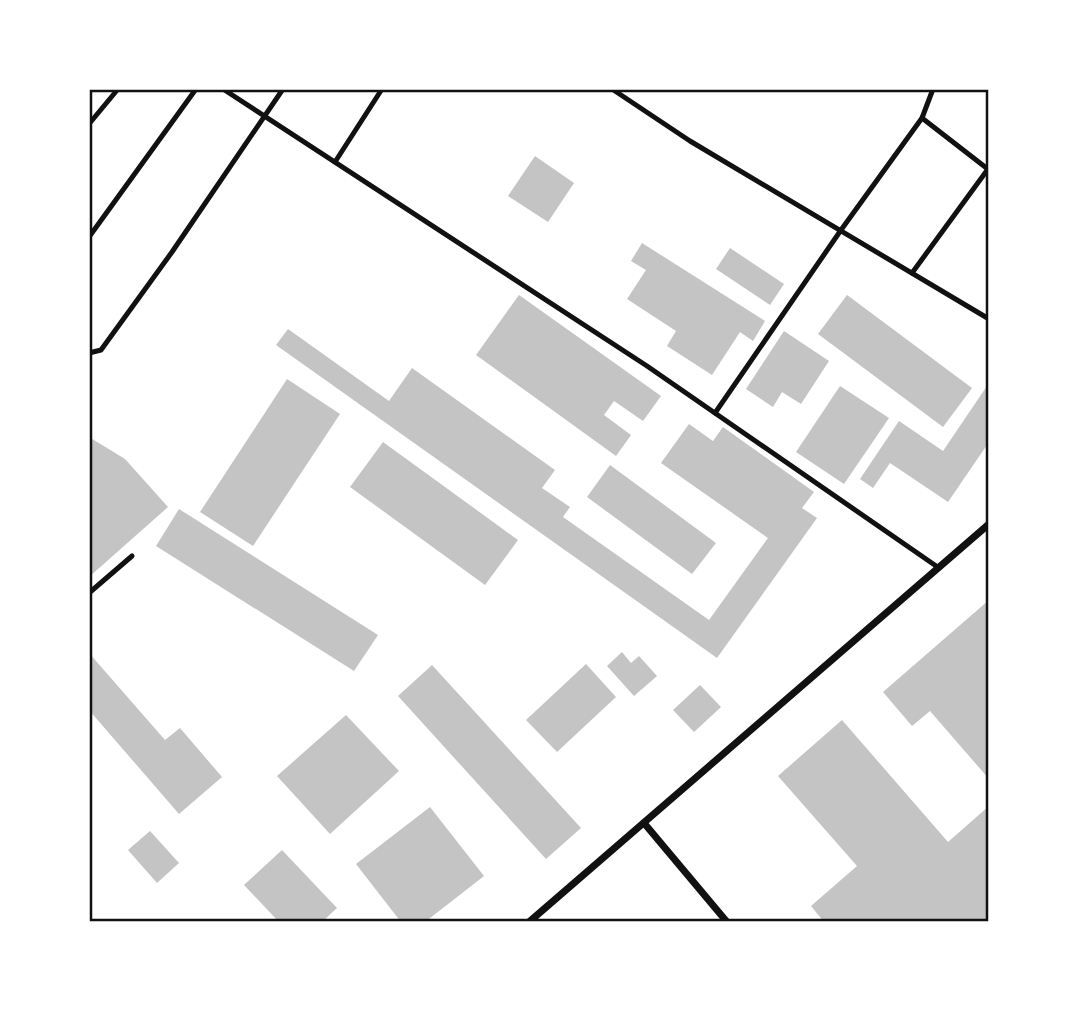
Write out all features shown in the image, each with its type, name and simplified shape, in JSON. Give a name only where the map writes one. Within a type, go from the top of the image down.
[{"type":"street","points":[[529,922],[989,524]]},
{"type":"street","points":[[644,823],[727,922]]},
{"type":"lane","points":[[89,124],[118,89]]},
{"type":"lane","points":[[89,237],[196,89]]},
{"type":"lane","points":[[223,89],[647,366],[939,568]]},
{"type":"lane","points":[[89,353],[101,350],[172,252],[283,89]]},
{"type":"lane","points":[[335,162],[382,89]]},
{"type":"lane","points":[[612,89],[690,141],[989,319]]},
{"type":"lane","points":[[715,413],[922,118],[933,89]]},
{"type":"lane","points":[[912,273],[988,169],[922,118]]},
{"type":"lane","points":[[89,593],[132,556]]},
{"type":"building","points":[[535,156],[574,183],[548,222],[508,196]]},
{"type":"building","points":[[642,243],[765,321],[753,341],[740,332],[712,375],[667,346],[676,331],[627,299],[646,270],[631,261]]},
{"type":"building","points":[[730,248],[784,284],[770,305],[716,269]]},
{"type":"building","points":[[519,295],[661,396],[643,421],[614,401],[604,415],[631,435],[616,456],[476,355]]},
{"type":"building","points":[[847,295],[972,388],[943,427],[818,334]]},
{"type":"building","points":[[288,329],[389,401],[412,368],[555,470],[542,488],[570,507],[563,517],[709,620],[768,538],[661,463],[689,424],[713,441],[723,427],[814,492],[802,508],[817,518],[717,658],[276,345]]},
{"type":"building","points":[[784,331],[829,361],[801,404],[782,392],[773,407],[746,389]]},
{"type":"building","points":[[287,379],[340,414],[253,546],[200,512]]},
{"type":"building","points":[[989,383],[989,442],[948,502],[890,463],[873,488],[860,479],[899,421],[943,451]]},
{"type":"building","points":[[840,386],[889,418],[844,484],[796,452]]},
{"type":"building","points":[[89,437],[125,459],[168,507],[89,577]]},
{"type":"building","points":[[383,442],[518,540],[485,585],[350,487]]},
{"type":"building","points":[[610,465],[716,543],[692,574],[587,497]]},
{"type":"building","points":[[179,509],[378,635],[354,671],[156,546]]},
{"type":"building","points":[[989,600],[989,779],[930,711],[912,726],[883,692]]},
{"type":"building","points":[[622,652],[631,663],[639,656],[657,676],[634,696],[607,666]]},
{"type":"building","points":[[89,653],[165,740],[180,728],[222,777],[179,814],[89,710]]},
{"type":"building","points":[[586,664],[616,697],[557,752],[526,720]]},
{"type":"building","points":[[432,665],[581,828],[546,859],[398,696]]},
{"type":"building","points":[[700,685],[721,707],[694,732],[673,710]]},
{"type":"building","points":[[346,715],[399,771],[330,834],[277,776]]},
{"type":"building","points":[[842,720],[948,842],[989,806],[989,922],[824,922],[811,906],[857,866],[778,776]]},
{"type":"building","points":[[430,807],[484,876],[425,922],[401,922],[356,864]]},
{"type":"building","points":[[150,831],[179,863],[157,883],[128,850]]},
{"type":"building","points":[[282,850],[337,908],[322,922],[279,922],[244,885]]}]
